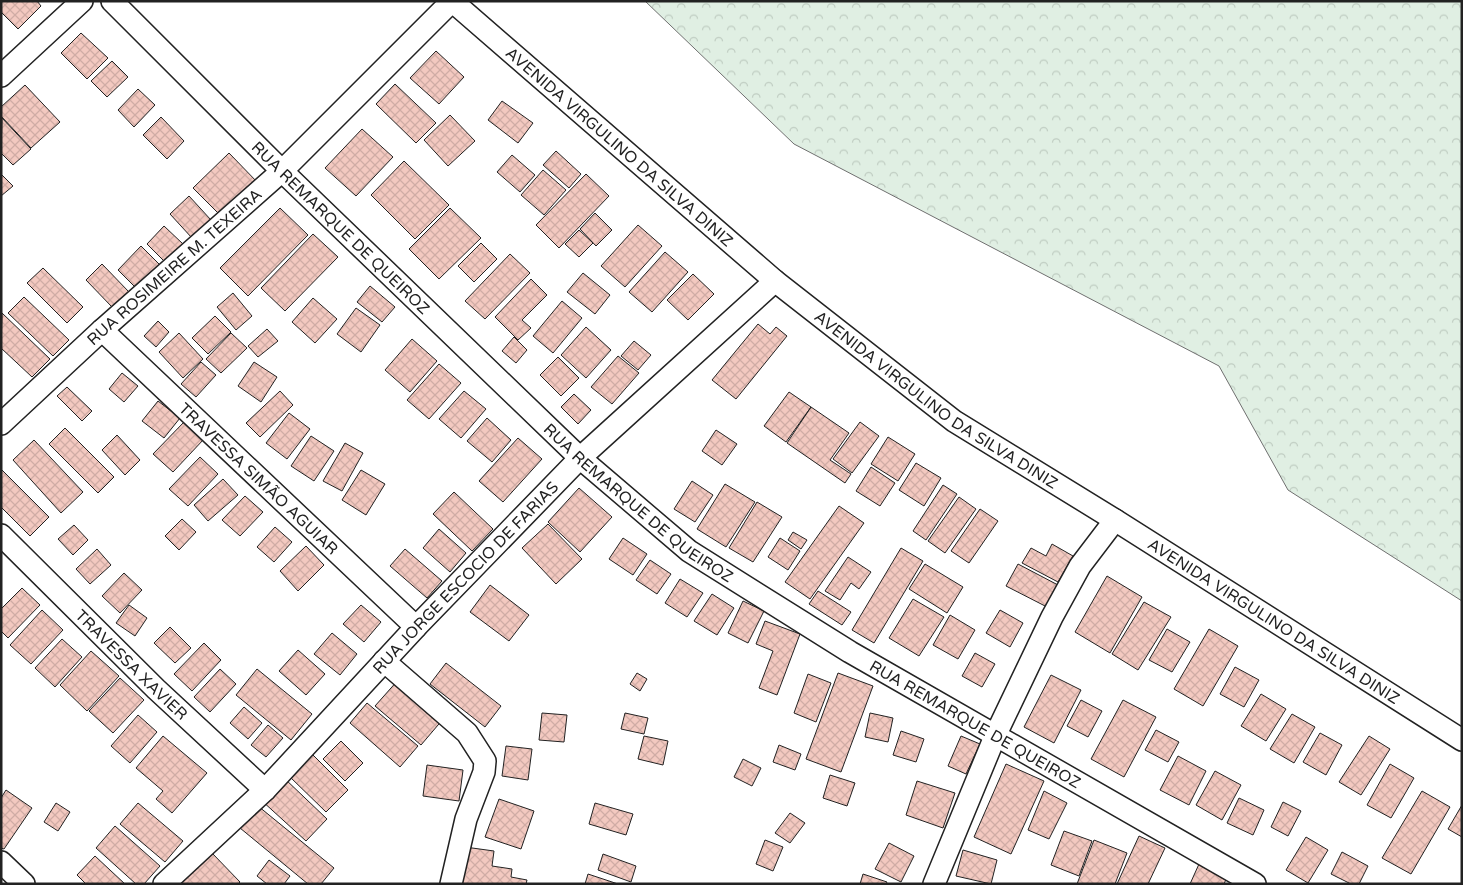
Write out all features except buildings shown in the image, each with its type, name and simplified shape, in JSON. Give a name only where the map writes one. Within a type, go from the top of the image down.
[{"type":"street","points":[[1,76],[82,1]]},
{"type":"street","name":"RUA REMARQUE DE QUEIROZ","points":[[112,1],[282,171],[580,458],[689,551],[850,652],[1255,884]]},
{"type":"street","name":"RUA ROSIMEIRE M. TEXEIRA","points":[[1,424],[102,330],[282,171],[452,1]]},
{"type":"street","name":"AVENIDA VIRGULINO DA SILVA DINIZ","points":[[452,1],[775,281],[954,421],[1115,520],[1462,740]]},
{"type":"street","name":"RUA JORGE ESCOCIO DE FARIAS","points":[[164,884],[265,790],[416,627],[580,458],[775,281]]},
{"type":"street","name":"TRAVESSA SIMÃO AGUIAR","points":[[102,330],[416,627]]},
{"type":"street","points":[[934,884],[996,734],[1080,566],[1115,520]]},
{"type":"street","name":"TRAVESSA XAVIER","points":[[1,535],[156,689],[265,790]]},
{"type":"street","points":[[384,661],[467,733],[485,761],[484,772],[466,819],[451,884]]},
{"type":"street","points":[[1,862],[24,884]]},
{"type":"green space","points":[[645,1],[1462,1],[1462,601],[1288,490],[1219,366],[794,144]]}]
